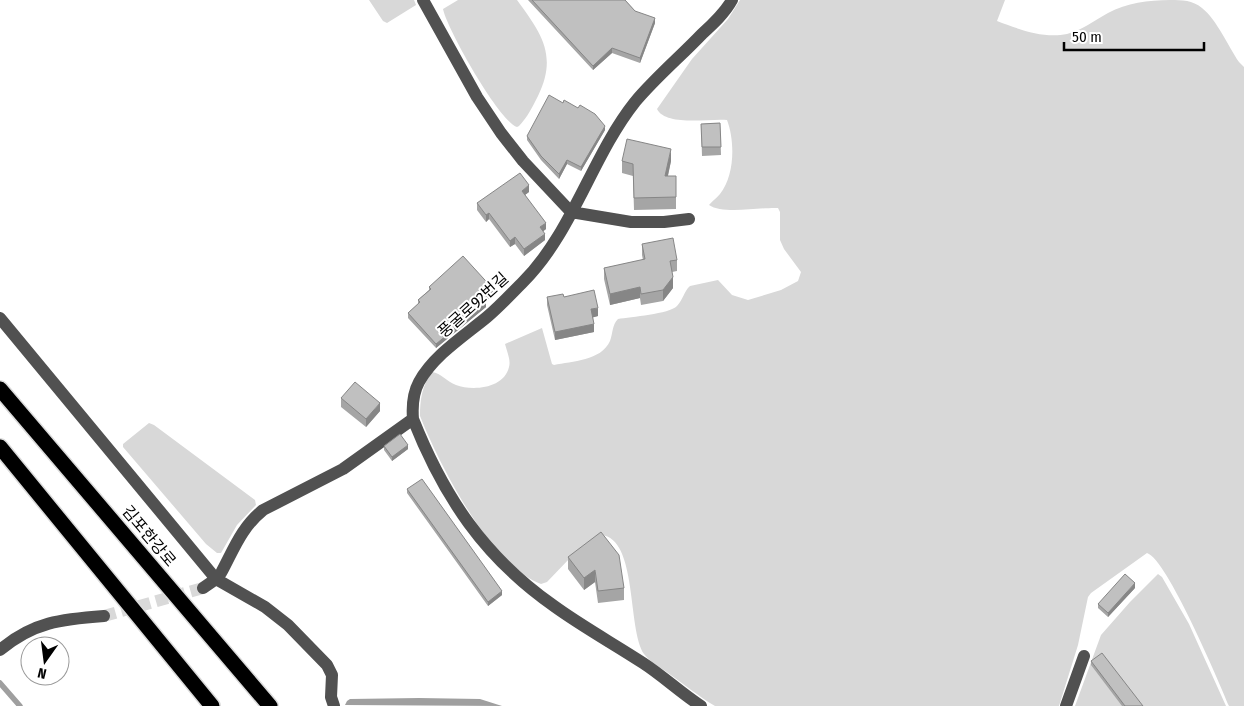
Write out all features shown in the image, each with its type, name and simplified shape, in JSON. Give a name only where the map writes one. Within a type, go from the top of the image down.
[{"type":"highway","name":"김포한강로","points":[[0,389],[270,706]]},
{"type":"highway","points":[[0,447],[212,706]]},
{"type":"lane","points":[[424,0],[477,97],[501,133],[523,161],[571,212],[631,222],[664,222],[689,219]]},
{"type":"lane","name":"풍굴로92번길","points":[[413,419],[412,406],[414,394],[418,383],[427,370],[525,280],[553,243],[626,114],[656,80],[719,17],[732,0]]},
{"type":"lane","points":[[0,318],[216,579],[266,607],[288,625],[327,665],[332,675],[331,698],[334,706]]},
{"type":"lane","points":[[203,588],[216,579],[241,533],[254,517],[263,510],[343,469],[413,419],[428,454],[450,495],[474,532],[499,561],[555,607],[642,662],[701,706]]},
{"type":"lane","points":[[0,650],[20,635],[54,621],[104,616]]},
{"type":"lane","points":[[1066,706],[1084,656]]},
{"type":"shaded area","points":[[369,0],[414,0],[416,5],[387,23],[383,21]]},
{"type":"shaded area","points":[[458,0],[517,0],[539,34],[546,56],[547,68],[544,81],[530,112],[517,127],[498,109],[463,54],[447,20],[443,9]]},
{"type":"shaded area","points":[[740,0],[1005,0],[997,21],[1031,32],[1049,35],[1067,34],[1130,4],[1154,1],[1179,0],[1191,2],[1202,8],[1213,19],[1244,67],[1244,706],[1229,706],[1179,598],[1156,560],[1147,553],[1088,597],[1078,645],[1059,706],[715,706],[649,660],[644,654],[635,625],[626,567],[621,551],[613,540],[601,535],[570,558],[547,582],[541,584],[522,573],[503,556],[485,535],[453,485],[420,416],[422,393],[432,372],[453,384],[463,387],[478,388],[487,386],[501,380],[509,367],[509,356],[505,344],[542,328],[552,364],[577,361],[600,353],[606,348],[618,319],[673,309],[679,304],[690,286],[718,280],[732,295],[748,300],[781,290],[798,281],[801,272],[784,249],[780,240],[780,212],[778,208],[723,210],[709,205],[725,186],[731,168],[732,148],[730,128],[727,120],[679,120],[662,115],[657,109],[692,59],[728,19]]},
{"type":"shaded area","points":[[149,423],[255,500],[256,505],[237,525],[221,553],[217,553],[206,544],[123,447],[123,444]]},
{"type":"shaded area","points":[[1158,574],[1162,577],[1189,624],[1226,706],[1075,706],[1101,635]]},
{"type":"shaded area","points":[[350,699],[480,699],[502,706],[345,705]]},
{"type":"building","points":[[532,0],[625,0],[635,11],[655,18],[640,58],[612,48],[593,66]]},
{"type":"building","points":[[549,95],[563,103],[564,100],[578,108],[580,105],[595,114],[605,126],[581,167],[567,160],[559,174],[541,156],[527,136]]},
{"type":"building","points":[[720,123],[721,147],[702,147],[701,124]]},
{"type":"building","points":[[627,139],[671,149],[665,176],[676,176],[676,197],[634,198],[633,164],[622,161]]},
{"type":"building","points":[[520,173],[529,185],[522,191],[546,223],[540,227],[545,234],[524,249],[515,237],[510,241],[489,213],[486,215],[477,203]]},
{"type":"building","points":[[673,238],[677,260],[670,261],[673,277],[663,290],[641,294],[640,287],[610,294],[604,268],[645,259],[642,244]]},
{"type":"building","points":[[463,256],[494,290],[483,300],[486,303],[436,344],[408,313],[420,302],[418,300],[431,289],[429,287]]},
{"type":"building","points":[[594,290],[598,308],[591,309],[594,324],[555,332],[547,297],[563,294],[564,297]]},
{"type":"building","points":[[355,382],[380,403],[366,419],[341,398]]},
{"type":"building","points":[[400,434],[408,445],[392,457],[384,446]]},
{"type":"building","points":[[422,479],[502,591],[488,602],[407,489]]},
{"type":"building","points":[[601,532],[619,555],[624,588],[598,591],[595,570],[584,578],[568,557]]},
{"type":"building","points":[[1125,574],[1135,583],[1108,613],[1098,604]]},
{"type":"building","points":[[1102,653],[1143,706],[1125,706],[1091,661]]},
{"type":"waterway","points":[[0,683],[20,706]]},
{"type":"tunnel","points":[[104,616],[203,588]]}]
